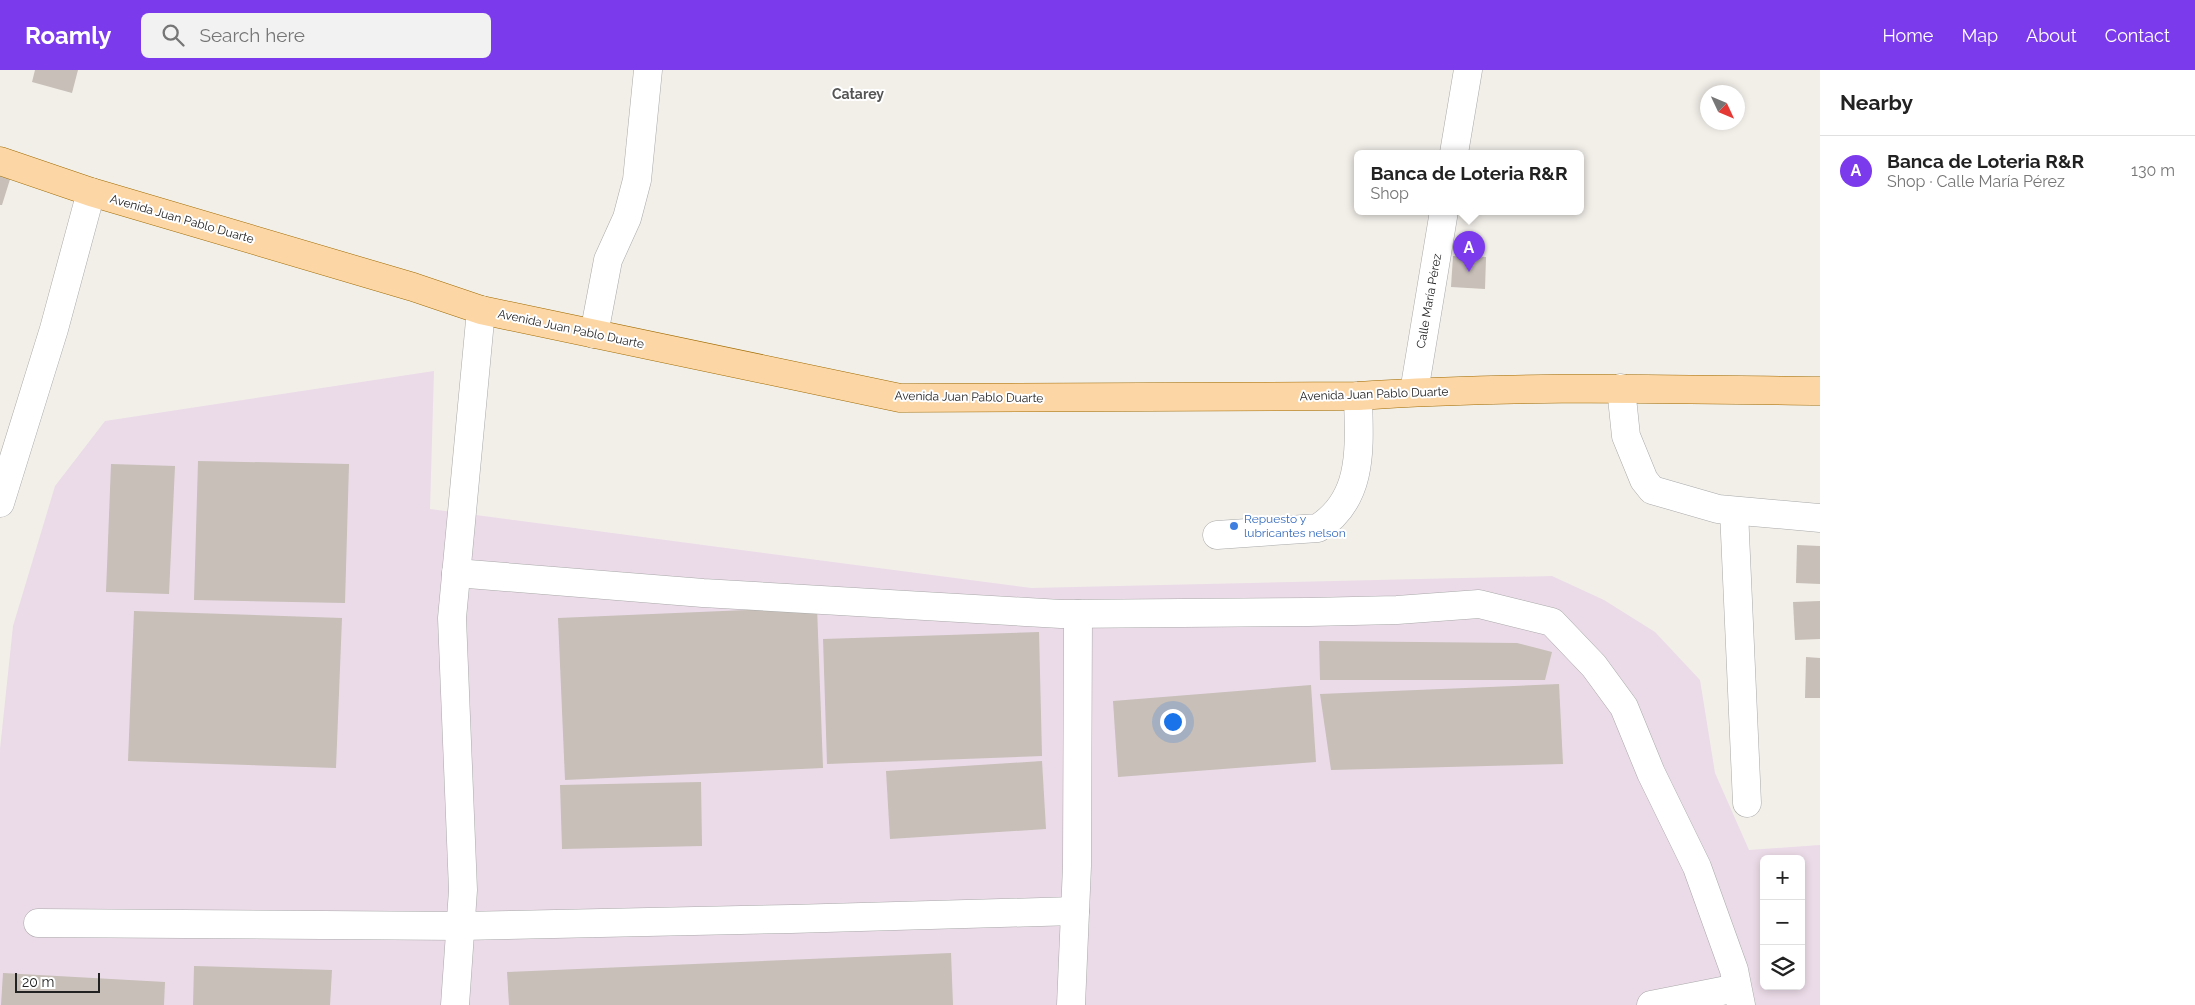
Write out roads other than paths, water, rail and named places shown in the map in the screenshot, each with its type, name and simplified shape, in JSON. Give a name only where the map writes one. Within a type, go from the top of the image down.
[{"type":"main road","name":"Avenida Juan Pablo Duarte","points":[[0,161],[91,192],[413,287],[481,310],[900,398],[1358,396],[1414,392],[1621,388],[1820,391]]},
{"type":"street","points":[[594,334],[608,260],[627,218],[637,180],[648,70]]},
{"type":"street","points":[[1455,150],[1468,70]]},
{"type":"street","points":[[0,503],[54,329],[91,192]]},
{"type":"street","name":"Calle María Pérez","points":[[1414,392],[1443,215]]},
{"type":"street","points":[[455,1005],[463,890],[452,618],[481,310]]},
{"type":"street","points":[[1621,388],[1626,436],[1638,468],[1648,486],[1654,491],[1711,507],[1734,511],[1820,518]]},
{"type":"street","points":[[1217,535],[1318,528],[1331,520],[1343,506],[1353,485],[1359,448],[1358,396]]},
{"type":"street","points":[[1734,511],[1747,802]]},
{"type":"street","points":[[456,573],[703,593],[1078,614],[1338,611],[1479,604],[1552,622],[1594,666],[1624,707],[1651,773],[1697,867],[1734,970],[1739,996],[1651,1005]]},
{"type":"street","points":[[1071,1005],[1075,911],[1078,614]]},
{"type":"street","points":[[38,923],[461,926],[782,920],[1075,911]]},
{"type":"place","name":"Banca de Loteria R&R","points":[[1469,272]]},
{"type":"place","name":"Repuesto y lubricantes nelson","points":[[1234,526]]},
{"type":"district","name":"Catarey","points":[[858,94]]}]
